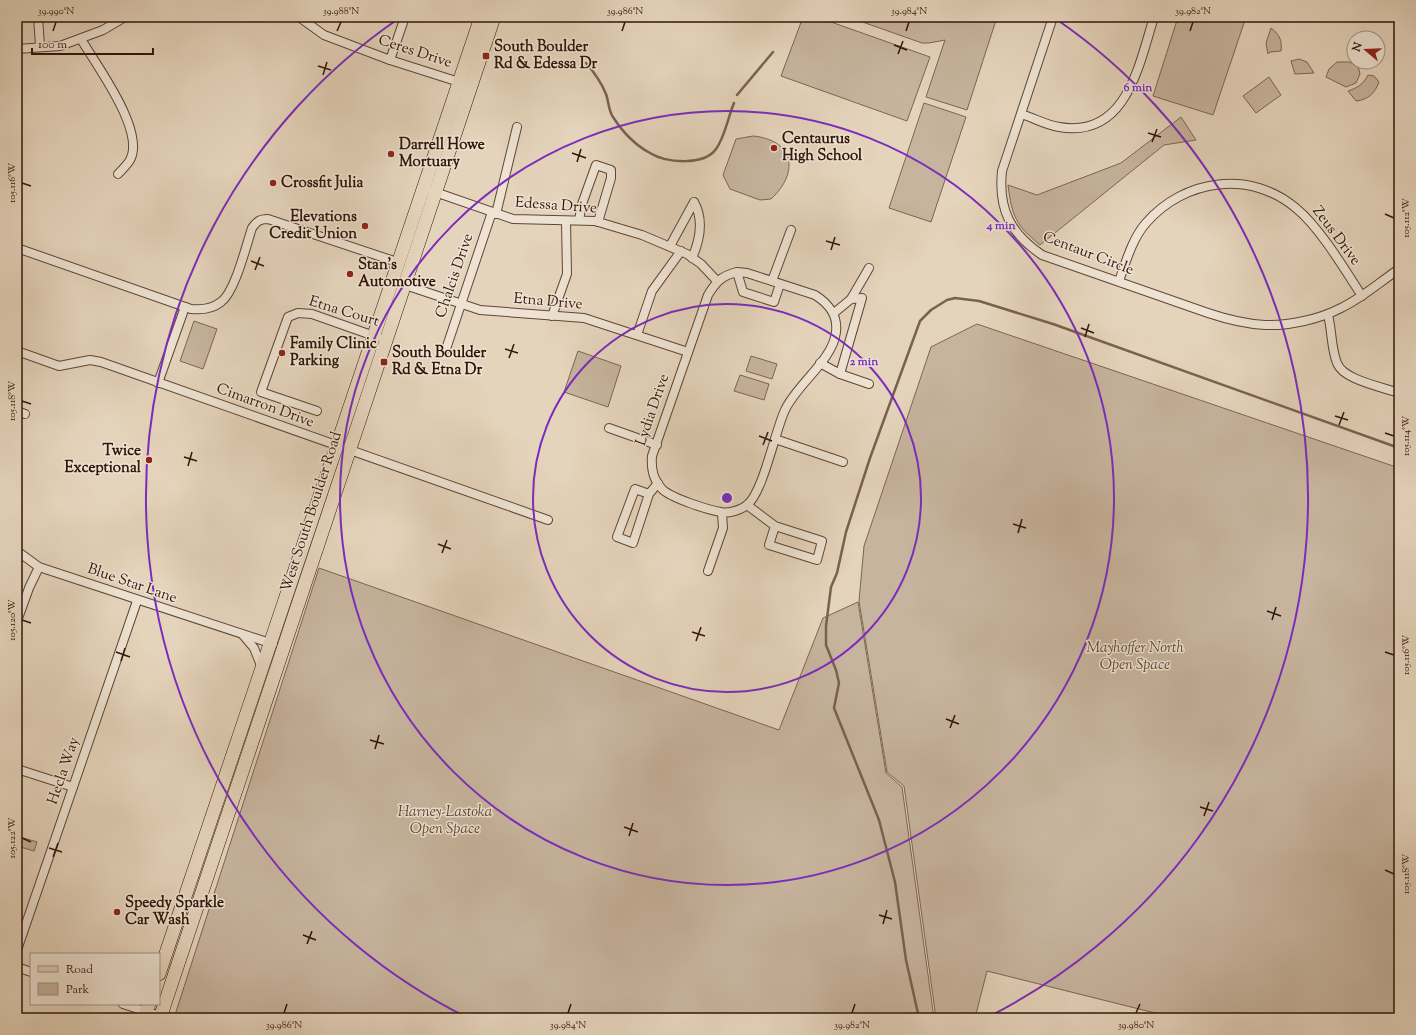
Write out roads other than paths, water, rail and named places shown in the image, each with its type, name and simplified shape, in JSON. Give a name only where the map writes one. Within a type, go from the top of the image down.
[{"type":"main road","name":"West South Boulder Road","points":[[160,971],[335,446],[374,336],[397,262],[424,188],[481,17]]},
{"type":"main road","name":"West South Boulder Road","points":[[160,1017],[349,450],[437,192],[494,17]]},
{"type":"street","points":[[38,17],[40,46]]},
{"type":"street","points":[[17,49],[40,46],[60,46],[81,40],[103,30],[125,17]]},
{"type":"street","name":"Ceres Drive","points":[[299,17],[312,28],[324,35],[390,60],[459,82]]},
{"type":"street","points":[[390,60],[405,17]]},
{"type":"street","name":"Centaur Circle","points":[[1053,17],[1002,172],[1000,185],[1002,203],[1008,220],[1015,232],[1027,245],[1042,255],[1208,313],[1243,322],[1265,325],[1297,322],[1328,314],[1362,296],[1399,269]]},
{"type":"street","points":[[1021,114],[1059,127],[1076,128],[1092,125],[1103,120],[1116,110],[1126,97],[1154,17]]},
{"type":"street","points":[[81,40],[127,116],[132,133],[133,148],[130,160],[118,174]]},
{"type":"street","name":"Chalcis Drive","points":[[446,349],[459,304],[494,213],[517,127]]},
{"type":"street","points":[[579,220],[582,204],[596,165],[611,170],[611,178],[598,222]]},
{"type":"street","name":"Zeus Drive","points":[[1119,281],[1135,240],[1145,224],[1160,209],[1174,199],[1194,189],[1214,184],[1239,183],[1259,188],[1279,196],[1309,219],[1362,296]]},
{"type":"street","name":"Edessa Drive","points":[[424,188],[494,213],[513,218],[598,222],[642,235],[687,254]]},
{"type":"street","points":[[637,335],[652,291],[700,240],[699,211],[694,202],[670,246]]},
{"type":"street","points":[[17,248],[185,307],[198,310],[210,308],[221,302],[231,292],[252,228],[256,222],[262,219],[268,219],[397,262]]},
{"type":"street","points":[[552,316],[567,274],[566,221]]},
{"type":"street","points":[[737,272],[742,292],[774,302],[776,283],[791,230]]},
{"type":"street","points":[[687,254],[701,264],[717,281],[726,275],[737,272],[747,273],[815,295],[825,302],[834,313],[836,333],[832,346],[820,363],[792,396],[784,412],[757,491],[746,505],[735,510],[722,513],[723,528],[708,571]]},
{"type":"street","points":[[834,313],[851,299],[869,268]]},
{"type":"street","name":"Lydia Drive","points":[[717,281],[708,295],[652,456],[651,467],[658,483],[673,497],[722,513]]},
{"type":"street","name":"Etna Drive","points":[[405,286],[480,310],[584,318],[688,352]]},
{"type":"street","points":[[840,374],[862,298],[851,299]]},
{"type":"street","points":[[158,383],[185,307]]},
{"type":"street","name":"Etna Court","points":[[317,411],[261,392],[288,317],[298,313],[312,314],[387,340]]},
{"type":"street","points":[[1328,314],[1337,362],[1341,370],[1352,377],[1399,393]]},
{"type":"street","name":"Cimarron Drive","points":[[17,351],[59,366],[90,360],[101,362],[335,446],[548,520]]},
{"type":"street","points":[[820,363],[840,374],[869,384]]},
{"type":"street","points":[[609,428],[657,445]]},
{"type":"street","points":[[775,439],[844,462]]},
{"type":"street","points":[[649,494],[634,488],[617,537],[633,543],[649,494],[658,483]]},
{"type":"street","points":[[746,505],[775,526],[822,541],[816,560],[769,545],[775,526]]},
{"type":"street","name":"Blue Star Lane","points":[[17,552],[39,567],[138,601],[284,648]]},
{"type":"street","points":[[17,621],[29,588],[39,567]]},
{"type":"street","name":"Hecla Way","points":[[17,950],[138,601]]},
{"type":"street","points":[[242,634],[254,648],[262,668]]},
{"type":"street","points":[[17,769],[73,787]]},
{"type":"street","points":[[17,968],[30,972]]},
{"type":"street","points":[[126,1005],[147,1011],[160,1017]]},
{"type":"waterway","points":[[737,95],[773,52]]},
{"type":"waterway","points":[[586,63],[602,85],[611,114],[620,127],[644,150],[665,159],[675,161],[694,160],[703,158],[710,154],[716,149],[722,139],[734,103]]},
{"type":"waterway","points":[[919,1018],[906,960],[895,882],[879,820],[834,708],[839,683],[836,670],[826,645],[826,626],[831,587],[837,573],[846,532],[870,458],[920,321],[931,310],[947,300],[955,298],[979,301],[1053,324],[1399,448]]},
{"type":"place","name":"South Boulder Rd & Edessa Dr","points":[[486,56]]},
{"type":"place","name":"Centaurus High School","points":[[774,148]]},
{"type":"place","name":"Darrell Howe Mortuary","points":[[391,154]]},
{"type":"place","name":"Crossfit Julia","points":[[273,183]]},
{"type":"place","name":"Elevations Credit Union","points":[[365,226]]},
{"type":"place","name":"Stan's Automotive","points":[[350,274]]},
{"type":"place","name":"Family Clinic Parking","points":[[282,353]]},
{"type":"place","name":"South Boulder Rd & Etna Dr","points":[[384,362]]},
{"type":"place","name":"Twice Exceptional","points":[[149,460]]},
{"type":"place","name":"Speedy Sparkle Car Wash","points":[[117,912]]},
{"type":"park label","name":"Mayhoffer North Open Space","points":[[1135,656]]},
{"type":"park label","name":"Harney-Lastoka Open Space","points":[[445,820]]}]
